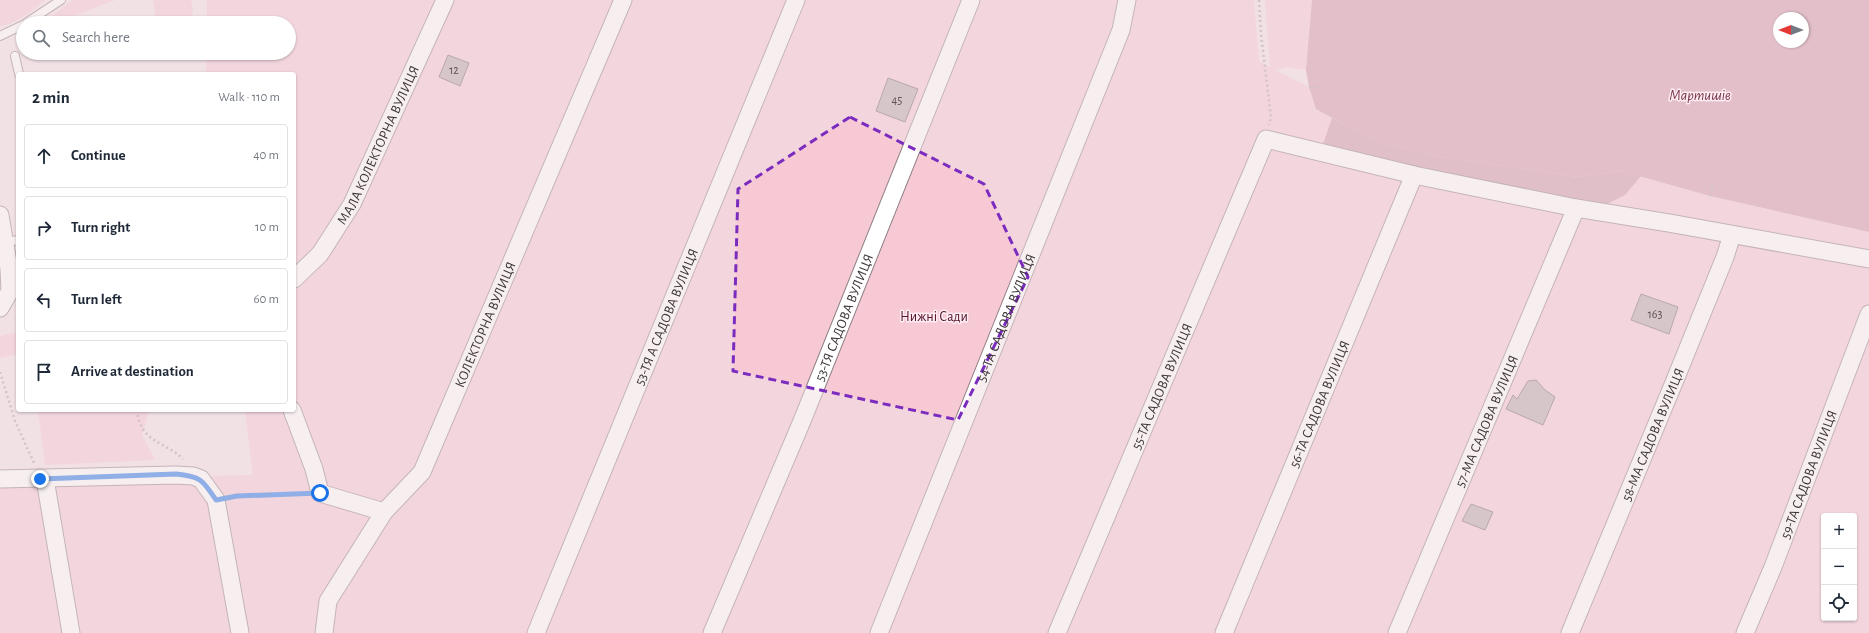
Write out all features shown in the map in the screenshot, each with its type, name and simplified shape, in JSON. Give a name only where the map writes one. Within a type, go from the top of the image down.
[{"type":"street","name":"МАЛА КОЛЕКТОРНА ВУЛИЦЯ","points":[[296,277],[320,254],[352,204],[445,0]]},
{"type":"street","name":"КОЛЕКТОРНА ВУЛИЦЯ","points":[[324,633],[328,601],[384,512],[422,472],[623,0]]},
{"type":"street","name":"53-ТЯ А САДОВА ВУЛИЦЯ","points":[[536,633],[796,0]]},
{"type":"street","name":"53-ТЯ САДОВА ВУЛИЦЯ","points":[[712,633],[802,422],[971,0]]},
{"type":"street","name":"54-ТА САДОВА ВУЛИЦЯ","points":[[879,633],[1121,30],[1127,0]]},
{"type":"street","points":[[1266,139],[1414,175],[1576,208],[1869,259]]},
{"type":"street","name":"55-ТА САДОВА ВУЛИЦЯ","points":[[1057,633],[1266,139]]},
{"type":"street","name":"56-ТА САДОВА ВУЛИЦЯ","points":[[1224,633],[1414,175]]},
{"type":"street","name":"57-МА САДОВА ВУЛИЦЯ","points":[[1397,633],[1576,208]]},
{"type":"street","points":[[0,215],[11,241],[9,269],[10,291],[0,308]]},
{"type":"street","name":"58-МА САДОВА ВУЛИЦЯ","points":[[1570,633],[1675,380],[1725,257],[1732,236]]},
{"type":"street","name":"59-ТА САДОВА ВУЛИЦЯ","points":[[1745,633],[1773,567],[1869,314]]},
{"type":"street","points":[[293,412],[314,469],[320,493],[384,512]]},
{"type":"street","points":[[0,479],[43,479],[176,474],[193,476],[201,479],[216,500],[240,633]]},
{"type":"street","points":[[43,479],[71,633]]},
{"type":"lane","points":[[36,16],[60,0]]},
{"type":"lane","points":[[0,36],[16,28]]},
{"type":"lane","points":[[15,56],[19,72]]},
{"type":"path","points":[[1259,0],[1261,34],[1271,117],[1266,139]]},
{"type":"path","points":[[1309,88],[1324,87]]},
{"type":"path","points":[[1710,196],[1713,184]]},
{"type":"path","points":[[0,372],[15,422],[43,479]]},
{"type":"path","points":[[137,412],[138,422],[153,441],[180,457],[201,479]]},
{"type":"path","points":[[216,500],[237,496],[320,493]]},
{"type":"highlighted area","points":[[850,117],[984,184],[1028,277],[958,420],[733,371],[738,189]]},
{"type":"green space","points":[[0,0],[45,0],[24,16],[16,16],[16,20],[0,26]]},
{"type":"green space","points":[[73,0],[115,0],[73,16],[51,16]]},
{"type":"green space","points":[[153,0],[191,0],[193,10],[192,16],[156,16]]},
{"type":"green space","name":"Нижні Сади","points":[[207,0],[1254,0],[1259,61],[1270,67],[1265,0],[1312,0],[1306,70],[1287,67],[1275,70],[1309,87],[1316,109],[1359,133],[1621,171],[1710,196],[1869,232],[1869,633],[0,633],[0,481],[253,475],[245,412],[296,412],[296,72],[206,72],[207,60],[296,60],[296,16],[207,16]]},
{"type":"green space","points":[[16,332],[16,354],[0,358],[0,336]]},
{"type":"green space","points":[[38,412],[148,412],[142,435],[155,460],[45,465]]},
{"type":"shaded area","points":[[1332,118],[1359,133],[1387,144],[1440,157],[1578,177],[1621,171],[1641,176],[1625,195],[1609,203],[1606,211],[1322,147]]},
{"type":"water","name":"Мартишів","points":[[1312,0],[1869,0],[1869,232],[1710,196],[1621,171],[1578,177],[1440,157],[1387,144],[1359,133],[1316,109],[1309,87],[1306,70]]},
{"type":"building","points":[[448,55],[469,63],[460,86],[439,77]]},
{"type":"building","points":[[888,78],[918,89],[905,122],[876,111]]},
{"type":"building","points":[[1641,294],[1678,307],[1669,334],[1631,320]]},
{"type":"building","points":[[1536,380],[1545,390],[1555,397],[1543,425],[1506,409],[1513,395],[1517,399],[1528,381]]},
{"type":"building","points":[[1471,504],[1493,512],[1485,530],[1462,521]]},
{"type":"route","points":[[40,479],[176,474],[193,476],[201,479],[216,500],[237,496],[320,493]]}]
